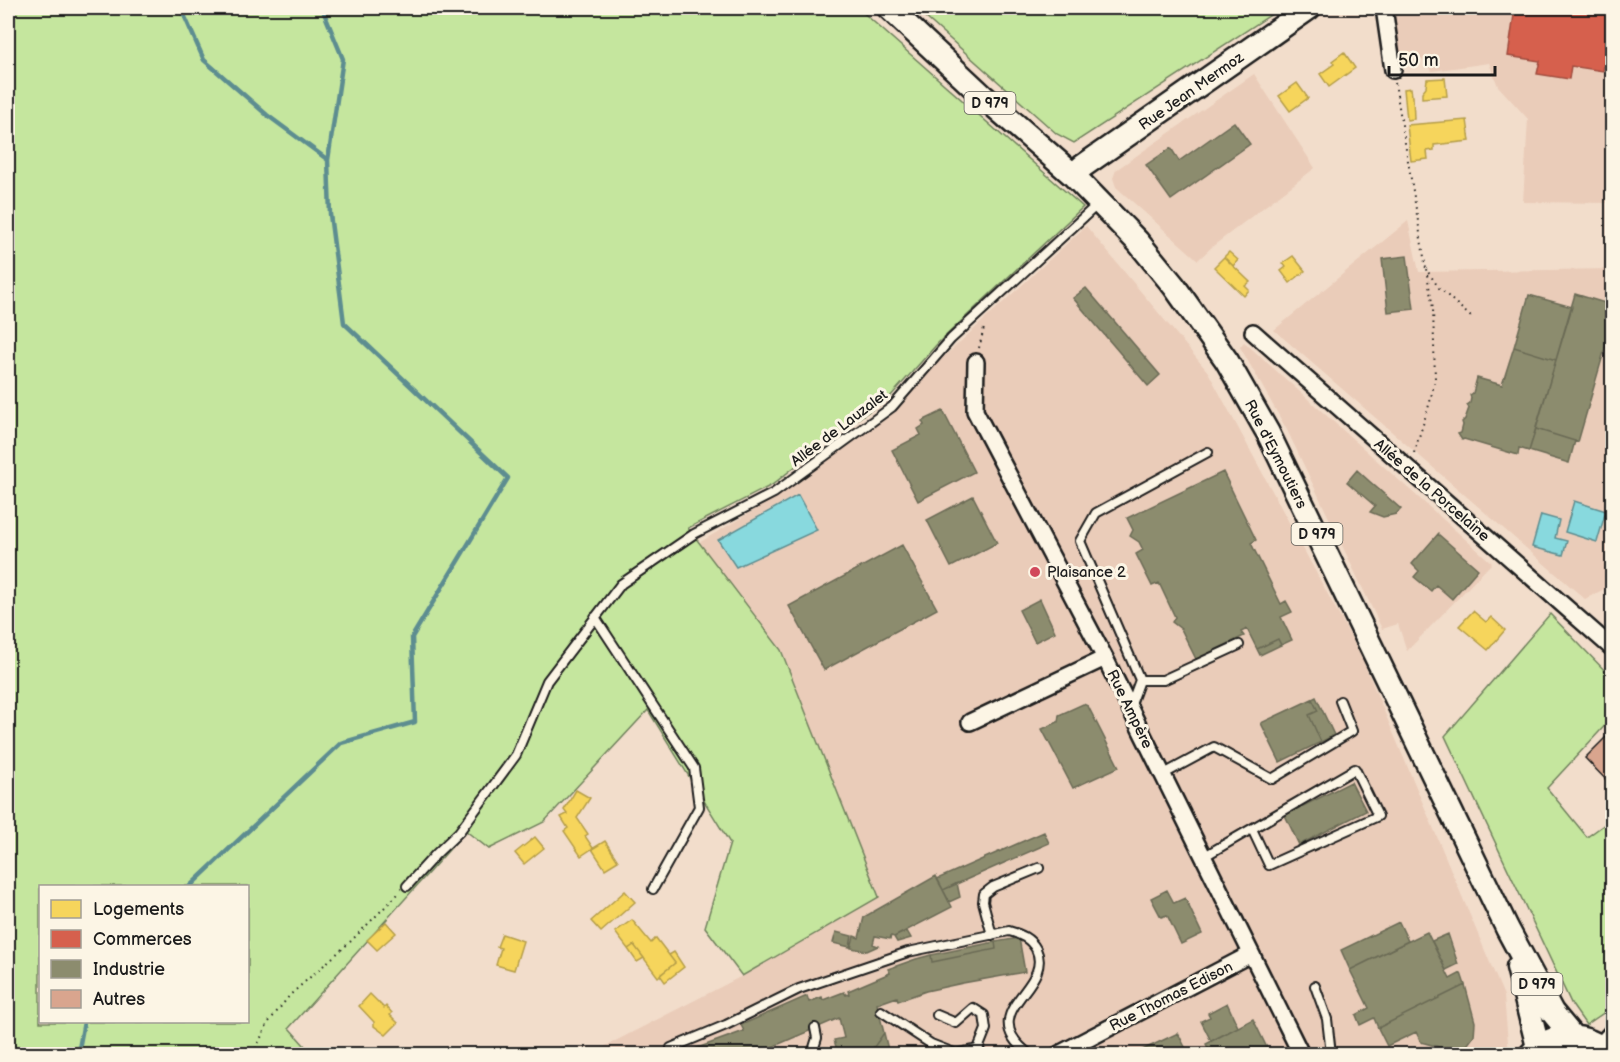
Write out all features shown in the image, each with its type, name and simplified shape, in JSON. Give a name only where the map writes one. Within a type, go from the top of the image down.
[{"type":"main road","name":"D 979","points":[[889,8],[984,97],[1073,175]]},
{"type":"main road","name":"Rue Jean Mermoz","points":[[1073,175],[1309,8]]},
{"type":"main road","name":"Rue d'Eymoutiers","points":[[1073,175],[1138,242],[1174,286],[1227,361],[1262,423],[1507,928]]},
{"type":"main road","name":"D 979","points":[[1507,928],[1552,1012],[1572,1036]]},
{"type":"main road","name":"D 979","points":[[1507,928],[1534,1051]]},
{"type":"main road","points":[[1534,1051],[1554,1039],[1572,1036],[1607,1044]]},
{"type":"street","points":[[1384,8],[1393,70]]},
{"type":"street","name":"Allée de la Porcelaine","points":[[1253,332],[1612,648]]},
{"type":"street","name":"Rue Ampère","points":[[976,362],[975,411],[1105,658],[1301,1054]]},
{"type":"street","points":[[970,722],[1105,658]]},
{"type":"street","name":"Rue Thomas Edison","points":[[1059,1054],[1251,954]]},
{"type":"lane","name":"Allée de Lauzalet","points":[[407,886],[459,832],[516,755],[547,681],[621,584],[694,534],[774,493],[892,407],[951,339],[1100,202]]},
{"type":"lane","points":[[1130,708],[1140,681],[1080,541],[1096,513],[1208,452]]},
{"type":"lane","points":[[595,617],[694,768],[699,807],[653,889]]},
{"type":"lane","points":[[1140,681],[1163,680],[1239,645]]},
{"type":"lane","points":[[1162,775],[1214,747],[1272,779],[1352,731],[1340,700]]},
{"type":"lane","points":[[1203,857],[1355,769],[1378,816],[1269,865],[1252,829]]},
{"type":"lane","points":[[992,935],[983,902],[984,894],[993,887],[1039,868]]},
{"type":"lane","points":[[671,1048],[726,1025],[799,989],[908,952],[1009,931],[1021,934],[1035,946],[1039,957],[1036,975],[1014,1005],[1009,1019],[1012,1038],[1029,1054]]},
{"type":"lane","points":[[1316,986],[1327,1019],[1331,1054]]},
{"type":"lane","points":[[799,989],[803,998]]},
{"type":"lane","points":[[881,1011],[931,1044],[954,1054],[980,1052],[986,1029],[984,1015],[973,1008],[956,1023],[937,1015]]},
{"type":"lane","points":[[812,1054],[817,1038],[815,1028]]},
{"type":"path","points":[[1393,70],[1433,308],[1435,379],[1408,470]]},
{"type":"path","points":[[1426,269],[1440,288],[1471,317]]},
{"type":"path","points":[[976,362],[984,328],[978,314]]},
{"type":"path","points":[[253,1054],[268,1023],[290,995],[350,942],[407,886]]},
{"type":"shaded area","points":[[1391,8],[1612,8],[1612,203],[1523,202],[1528,119],[1498,86],[1489,63],[1432,71],[1414,53],[1398,51]]},
{"type":"shaded area","points":[[1254,74],[1315,168],[1198,260],[1116,187],[1113,178],[1116,170]]},
{"type":"shaded area","points":[[1408,221],[1419,272],[1612,269],[1612,585],[1585,599],[1274,330]]},
{"type":"shaded area","points":[[1086,226],[1208,372],[1360,654],[1504,996],[1509,1054],[590,1054],[742,976],[879,896],[692,547],[783,493],[898,406],[935,365]]},
{"type":"shaded area","points":[[1244,342],[1492,563],[1407,651],[1398,624],[1382,629],[1287,430],[1240,347]]},
{"type":"green space","points":[[8,8],[858,8],[1083,207],[938,343],[889,398],[842,429],[772,485],[688,528],[781,650],[879,897],[742,976],[705,927],[730,843],[648,710],[544,822],[489,849],[466,831],[289,1028],[312,1054],[8,1054]]},
{"type":"green space","points":[[915,8],[1011,8],[1022,13],[1033,8],[1281,8],[1074,143],[1057,134]]},
{"type":"green space","points":[[1550,614],[1612,678],[1612,718],[1547,788],[1587,837],[1612,819],[1612,1007],[1586,1025],[1572,1005],[1445,736]]},
{"type":"water","points":[[798,495],[817,530],[736,567],[718,540]]},
{"type":"water","points":[[1574,501],[1606,511],[1597,542],[1565,532]]},
{"type":"water","points":[[1541,515],[1559,520],[1555,538],[1567,541],[1563,555],[1532,547]]},
{"type":"building: Logements","points":[[1344,52],[1355,68],[1329,87],[1320,74],[1334,64],[1332,61]]},
{"type":"building: Logements","points":[[1445,78],[1447,96],[1422,98],[1427,79]]},
{"type":"building: Logements","points":[[1297,83],[1308,98],[1290,111],[1279,96]]},
{"type":"building: Logements","points":[[1411,88],[1414,119],[1407,120],[1404,89]]},
{"type":"building: Logements","points":[[1467,120],[1470,141],[1434,145],[1434,150],[1427,151],[1428,159],[1411,161],[1407,125]]},
{"type":"building: Logements","points":[[1229,252],[1238,260],[1233,266],[1224,257]]},
{"type":"building: Logements","points":[[1293,256],[1305,271],[1290,283],[1281,271],[1286,267],[1283,263]]},
{"type":"building: Logements","points":[[1224,257],[1250,282],[1245,286],[1249,290],[1244,296],[1214,267]]},
{"type":"building: Logements","points":[[1473,611],[1486,622],[1491,617],[1505,630],[1488,650],[1459,626]]},
{"type":"building: Logements","points":[[576,790],[590,798],[577,818],[588,834],[585,836],[593,848],[581,856],[564,831],[568,828],[561,817],[567,814],[564,810]]},
{"type":"building: Logements","points":[[535,837],[544,848],[524,864],[515,853]]},
{"type":"building: Logements","points":[[605,841],[618,861],[605,869],[592,849]]},
{"type":"building: Logements","points":[[625,891],[635,902],[601,932],[591,921]]},
{"type":"building: Logements","points":[[632,920],[651,943],[656,938],[675,963],[658,977],[634,945],[628,949],[615,932]]},
{"type":"building: Logements","points":[[386,922],[396,933],[377,950],[367,940]]},
{"type":"building: Logements","points":[[502,934],[523,941],[514,970],[496,965],[501,948],[497,947]]},
{"type":"building: Logements","points":[[634,945],[644,958],[637,962],[628,949]]},
{"type":"building: Logements","points":[[674,952],[684,967],[665,982],[660,975],[675,963],[669,955]]},
{"type":"building: Logements","points":[[370,994],[384,1008],[386,1006],[392,1013],[390,1015],[398,1023],[386,1035],[374,1026],[374,1022],[359,1006]]},
{"type":"building: Commerces","points":[[1515,8],[1581,8],[1612,12],[1603,71],[1571,66],[1569,79],[1537,74],[1540,61],[1508,56]]},
{"type":"building: Industrie","points":[[1234,122],[1250,144],[1171,200],[1146,165],[1171,148],[1179,161]]},
{"type":"building: Industrie","points":[[1407,256],[1414,309],[1388,312],[1382,259]]},
{"type":"building: Industrie","points":[[1086,288],[1160,375],[1148,386],[1073,298]]},
{"type":"building: Industrie","points":[[1575,294],[1612,305],[1612,324],[1578,442],[1536,429]]},
{"type":"building: Industrie","points":[[1529,295],[1572,307],[1556,360],[1514,347]]},
{"type":"building: Industrie","points":[[1514,347],[1556,360],[1529,451],[1519,448],[1518,455],[1462,440],[1458,434],[1461,433],[1462,422],[1469,408],[1467,405],[1470,403],[1470,395],[1473,393],[1477,378],[1502,385]]},
{"type":"building: Industrie","points":[[943,411],[974,472],[918,501],[892,450],[921,435],[918,429],[924,425],[922,421]]},
{"type":"building: Industrie","points":[[1536,429],[1575,441],[1569,463],[1529,451]]},
{"type":"building: Industrie","points":[[1357,470],[1401,509],[1396,514],[1383,517],[1370,512],[1375,506],[1347,482]]},
{"type":"building: Industrie","points":[[1223,472],[1256,540],[1251,543],[1281,604],[1286,601],[1292,612],[1281,617],[1292,640],[1281,645],[1278,639],[1257,649],[1247,629],[1241,632],[1244,636],[1196,659],[1181,629],[1172,622],[1175,617],[1159,583],[1152,586],[1136,554],[1143,550],[1139,542],[1130,536],[1133,530],[1127,518]]},
{"type":"building: Industrie","points":[[973,496],[997,543],[951,567],[927,520]]},
{"type":"building: Industrie","points":[[1438,534],[1478,569],[1452,599],[1436,585],[1431,591],[1414,577],[1419,571],[1412,564]]},
{"type":"building: Industrie","points":[[902,545],[937,609],[824,670],[789,606]]},
{"type":"building: Industrie","points":[[1040,599],[1055,632],[1035,642],[1019,610]]},
{"type":"building: Industrie","points":[[1278,639],[1281,645],[1260,655],[1257,649]]},
{"type":"building: Industrie","points":[[1316,697],[1334,735],[1321,742],[1309,715],[1318,711],[1312,699]]},
{"type":"building: Industrie","points":[[1312,699],[1318,711],[1309,715],[1321,742],[1280,762],[1261,723]]},
{"type":"building: Industrie","points":[[1083,704],[1088,706],[1119,767],[1073,788],[1042,729],[1058,722],[1059,715]]},
{"type":"building: Industrie","points":[[1351,782],[1366,811],[1299,845],[1285,815]]},
{"type":"building: Industrie","points":[[1044,832],[1049,843],[943,890],[937,879]]},
{"type":"building: Industrie","points":[[936,876],[952,907],[894,937],[891,936],[890,939],[875,936],[873,944],[878,946],[867,951],[851,948],[854,936],[859,938],[864,917]]},
{"type":"building: Industrie","points":[[957,883],[960,897],[949,902],[943,890]]},
{"type":"building: Industrie","points":[[1167,890],[1174,903],[1185,898],[1202,934],[1181,944],[1167,915],[1161,917],[1151,898]]},
{"type":"building: Industrie","points":[[1399,922],[1408,941],[1350,970],[1341,950]]},
{"type":"building: Industrie","points":[[907,931],[911,938],[897,942],[894,937]]},
{"type":"building: Industrie","points":[[836,932],[852,936],[850,947],[833,943]]},
{"type":"building: Industrie","points":[[1427,932],[1450,979],[1461,973],[1465,985],[1378,1028],[1374,1018],[1360,1025],[1356,1015],[1369,1008],[1350,970]]},
{"type":"building: Industrie","points":[[1448,934],[1458,964],[1446,970],[1432,941]]},
{"type":"building: Industrie","points":[[1019,938],[1025,972],[926,991],[898,1001],[897,997],[877,1004],[884,1033],[871,1051],[876,1054],[838,1054],[834,1040],[844,1038],[839,1018],[756,1054],[681,1054],[744,1031],[741,1025],[807,996],[809,1002],[822,997],[823,1000],[844,992],[846,995],[849,994],[848,991],[890,973],[888,969],[916,959],[931,955],[932,962],[996,949],[995,942]]},
{"type":"building: Industrie","points":[[995,942],[996,949],[932,962],[931,955]]},
{"type":"building: Industrie","points":[[1465,985],[1475,1022],[1474,1036],[1463,1048],[1450,1050],[1421,1042],[1416,1032],[1387,1046],[1378,1028]]},
{"type":"building: Industrie","points":[[1227,1003],[1238,1027],[1211,1041],[1201,1021],[1210,1017],[1208,1013]]},
{"type":"building: Industrie","points":[[1253,1019],[1270,1054],[1211,1054],[1206,1044]]},
{"type":"building: Industrie","points":[[884,1033],[889,1054],[876,1054],[871,1051]]},
{"type":"building: Industrie","points":[[1178,1033],[1188,1053],[1134,1054]]},
{"type":"building: Autres","points":[[1612,731],[1612,786],[1585,758]]},
{"type":"waterway","points":[[181,8],[204,60],[267,115],[328,160],[330,214],[344,323],[508,478],[412,637],[415,722],[341,743],[191,885]]},
{"type":"waterway","points":[[322,8],[343,59],[328,160]]},
{"type":"waterway","points":[[78,1054],[84,1023]]},
{"type":"place","name":"Plaisance 2","points":[[1035,572]]}]
